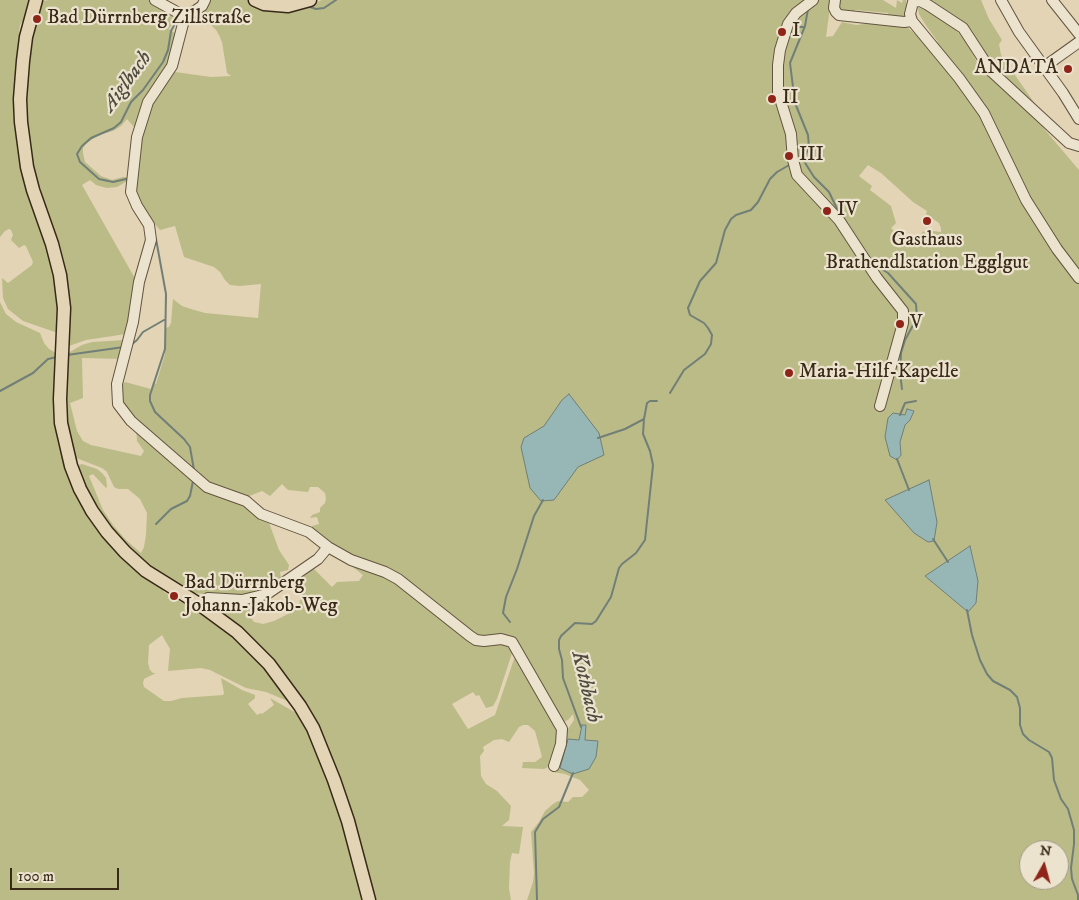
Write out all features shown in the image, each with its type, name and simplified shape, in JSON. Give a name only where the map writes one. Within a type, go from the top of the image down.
[{"type":"main road","points":[[36,0],[26,37],[23,61],[20,99],[21,122],[27,167],[60,275],[64,308],[64,346],[60,399],[61,423],[66,447],[80,488],[92,511],[107,532],[136,562],[237,632],[268,664],[300,706],[313,728],[332,772],[348,821],[369,900]]},
{"type":"main road","points":[[255,0],[276,6],[288,6],[310,0]]},
{"type":"street","points":[[155,0],[184,16]]},
{"type":"street","points":[[205,0],[198,9],[184,16],[172,66],[148,102],[136,141],[131,192],[137,206],[147,220],[151,233],[133,322],[117,384],[117,398],[122,410],[131,421],[202,483],[220,493],[246,501],[261,514],[305,530],[317,537],[328,547],[351,560],[385,572],[398,579],[476,640],[501,639],[512,642],[562,729],[561,744],[554,766]]},
{"type":"street","points":[[834,0],[836,12],[839,15],[904,22],[912,21]]},
{"type":"street","points":[[1001,0],[1019,32],[1079,119]]},
{"type":"street","points":[[1052,0],[1079,34]]},
{"type":"street","points":[[1079,146],[1069,143],[1001,81],[984,61],[969,35],[956,22],[928,5],[916,1],[911,6],[910,14],[912,21],[959,78],[984,113],[1026,200],[1057,249],[1079,278]]},
{"type":"street","points":[[809,3],[796,13],[787,26],[780,50],[777,88],[791,134],[794,165],[802,182],[839,220],[872,270],[904,311],[903,323],[880,406]]},
{"type":"street","points":[[1044,67],[1079,42]]},
{"type":"street","points":[[199,604],[208,598],[250,599],[267,594],[318,559],[328,547]]},
{"type":"green space","points":[[0,0],[31,0],[29,10],[20,25],[17,97],[52,259],[60,330],[55,332],[23,321],[8,309],[3,298],[2,278],[8,283],[32,265],[33,262],[26,246],[24,245],[19,248],[11,240],[13,235],[11,230],[5,231],[0,237]]},
{"type":"green space","points":[[49,0],[149,0],[167,7],[178,15],[169,29],[175,33],[176,39],[165,70],[160,77],[166,83],[175,72],[211,77],[231,76],[227,73],[219,35],[198,12],[208,0],[250,0],[270,8],[287,10],[303,8],[322,0],[831,0],[826,37],[833,36],[842,22],[856,25],[882,22],[907,27],[928,45],[934,45],[938,42],[919,14],[918,8],[927,9],[953,26],[965,41],[980,67],[1034,117],[1079,170],[1079,900],[527,900],[534,873],[531,832],[545,811],[553,804],[558,801],[568,802],[573,797],[582,797],[589,790],[580,780],[553,772],[566,732],[574,720],[573,714],[564,722],[558,719],[515,644],[493,706],[486,708],[479,695],[476,696],[473,692],[452,704],[468,729],[495,715],[514,659],[519,658],[560,732],[559,747],[555,760],[552,765],[544,769],[522,768],[523,762],[535,762],[542,757],[535,731],[528,725],[519,727],[509,742],[502,739],[494,740],[483,747],[484,751],[480,756],[481,776],[486,784],[497,791],[511,806],[509,820],[502,826],[523,827],[519,854],[512,853],[510,862],[509,888],[511,900],[376,900],[372,893],[355,830],[332,761],[319,731],[304,705],[265,654],[243,632],[214,610],[212,605],[216,601],[245,603],[249,606],[251,618],[254,622],[263,624],[274,621],[298,607],[302,594],[301,576],[313,568],[332,587],[337,582],[359,581],[363,575],[337,555],[396,580],[475,644],[483,638],[468,632],[412,586],[393,573],[361,562],[338,551],[311,530],[312,526],[319,524],[317,517],[310,518],[312,515],[320,512],[320,508],[326,499],[325,493],[318,487],[310,487],[308,492],[288,490],[282,484],[270,496],[262,491],[247,497],[245,503],[268,520],[279,550],[289,565],[288,570],[280,572],[280,582],[261,594],[246,597],[208,595],[183,589],[152,570],[132,553],[98,514],[77,472],[79,465],[82,464],[97,469],[106,478],[106,488],[93,474],[89,476],[103,510],[113,525],[141,553],[146,535],[147,513],[140,499],[128,489],[114,487],[107,472],[102,468],[76,458],[71,452],[64,407],[68,353],[92,342],[125,340],[122,359],[82,358],[83,398],[70,403],[77,431],[83,441],[91,445],[141,456],[144,451],[137,441],[136,424],[120,403],[121,386],[125,382],[151,389],[153,382],[156,384],[165,354],[165,328],[169,327],[171,323],[173,299],[182,306],[205,313],[258,318],[261,284],[230,285],[214,267],[184,257],[175,226],[160,230],[143,210],[134,191],[141,129],[134,127],[127,119],[113,131],[99,135],[87,143],[83,148],[83,153],[85,162],[101,176],[112,180],[130,177],[129,180],[117,187],[107,188],[96,185],[90,180],[82,185],[137,282],[133,312],[126,334],[86,340],[69,346],[67,288],[57,244],[31,168],[26,138],[24,90],[27,55],[37,22],[42,1]],"holes":[[[868,165],[881,173],[913,202],[927,211],[926,214],[939,223],[941,232],[933,231],[929,236],[923,231],[916,242],[896,230],[894,231],[891,228],[896,223],[891,206],[870,190],[872,186],[859,176]]]},
{"type":"green space","points":[[838,0],[883,0],[896,8],[897,0],[902,3],[903,0],[906,0],[907,16],[904,19],[888,18],[888,13],[855,10],[854,15],[840,11]]},
{"type":"green space","points":[[931,0],[981,0],[989,19],[1002,40],[999,44],[1001,55],[1040,111],[991,62],[971,29],[960,19]]},
{"type":"green space","points":[[0,302],[6,314],[16,322],[40,333],[44,343],[56,353],[56,417],[84,506],[158,583],[164,592],[181,602],[192,604],[233,633],[268,668],[290,702],[266,692],[246,688],[210,670],[201,668],[168,671],[170,649],[162,635],[149,645],[148,663],[150,670],[156,673],[144,679],[144,687],[164,701],[223,695],[221,678],[255,695],[255,698],[248,704],[257,715],[262,714],[274,705],[270,698],[298,714],[305,723],[333,790],[364,900],[0,900]]},
{"type":"water","points":[[569,394],[599,433],[604,455],[578,467],[554,500],[541,501],[530,488],[521,447],[524,438],[544,426],[562,400]]},
{"type":"water","points":[[907,409],[914,411],[910,420],[905,425],[900,442],[901,455],[897,460],[890,456],[885,437],[888,418],[893,413],[905,415]]},
{"type":"water","points":[[929,480],[937,522],[934,541],[928,542],[914,533],[885,500]]},
{"type":"water","points":[[970,546],[978,581],[976,603],[968,612],[925,576]]},
{"type":"water","points":[[582,725],[586,725],[585,740],[598,741],[596,757],[589,769],[573,774],[560,768],[568,739],[579,740]]},
{"type":"waterway","points":[[307,6],[316,9],[324,8],[336,0]]},
{"type":"waterway","name":"Kothbach","points":[[797,161],[806,154],[809,147],[808,135],[795,103],[790,63],[805,26],[808,9]]},
{"type":"waterway","name":"Aiglbach","points":[[128,181],[126,179],[113,182],[99,179],[80,162],[77,154],[82,146],[91,138],[114,128],[121,122],[131,102],[143,90],[163,62],[168,50],[171,31],[178,18]]},
{"type":"waterway","points":[[792,27],[804,27]]},
{"type":"waterway","points":[[802,158],[814,177],[829,192],[839,213]]},
{"type":"waterway","name":"Kothbach","points":[[670,393],[684,370],[705,354],[711,344],[712,335],[708,328],[704,323],[690,315],[688,308],[700,281],[716,263],[725,230],[731,219],[736,215],[751,210],[758,202],[770,179],[777,172],[791,164]]},
{"type":"waterway","name":"Aiglbach","points":[[156,239],[166,294],[165,349],[150,395],[150,401],[155,412],[190,447],[194,470]]},
{"type":"waterway","points":[[874,264],[888,273],[916,304],[917,318],[905,340],[901,353],[900,373],[902,389]]},
{"type":"waterway","points":[[131,345],[143,332],[164,320]]},
{"type":"waterway","points":[[67,355],[124,347]]},
{"type":"waterway","points":[[0,391],[33,373],[48,359],[57,357]]},
{"type":"waterway","name":"Kothbach","points":[[581,727],[563,678],[559,640],[575,623],[592,624],[596,621],[611,597],[619,568],[636,553],[645,540],[653,465],[643,434],[644,419],[647,403],[657,401]]},
{"type":"waterway","points":[[900,415],[905,403],[916,401]]},
{"type":"waterway","name":"Kothbach","points":[[598,438],[625,429],[644,419]]},
{"type":"waterway","points":[[897,459],[909,490]]},
{"type":"waterway","name":"Aiglbach","points":[[156,524],[171,509],[187,501],[193,481]]},
{"type":"waterway","name":"Kothbach","points":[[510,622],[503,613],[506,597],[534,516],[543,500]]},
{"type":"waterway","points":[[933,539],[948,562]]},
{"type":"waterway","points":[[967,610],[972,635],[980,660],[987,674],[993,681],[1010,690],[1017,697],[1020,708],[1020,725],[1023,734],[1029,740],[1049,752],[1052,758],[1054,780],[1061,799],[1068,809],[1074,830],[1071,868],[1078,900]]},
{"type":"waterway","name":"Kothbach","points":[[537,900],[535,832],[543,819],[559,807],[573,773]]},
{"type":"place","name":"Bad Dürrnberg Zillstraße","points":[[37,19]]},
{"type":"place","name":"I","points":[[782,32]]},
{"type":"place","name":"ANDATA","points":[[1068,69]]},
{"type":"place","name":"II","points":[[772,99]]},
{"type":"place","name":"III","points":[[789,156]]},
{"type":"place","name":"IV","points":[[827,211]]},
{"type":"place","name":"Gasthaus Brathendlstation Egglgut","points":[[927,221]]},
{"type":"place","name":"V","points":[[900,324]]},
{"type":"place","name":"Maria-Hilf-Kapelle","points":[[789,373]]},
{"type":"place","name":"Bad Dürrnberg Johann-Jakob-Weg","points":[[174,596]]}]
